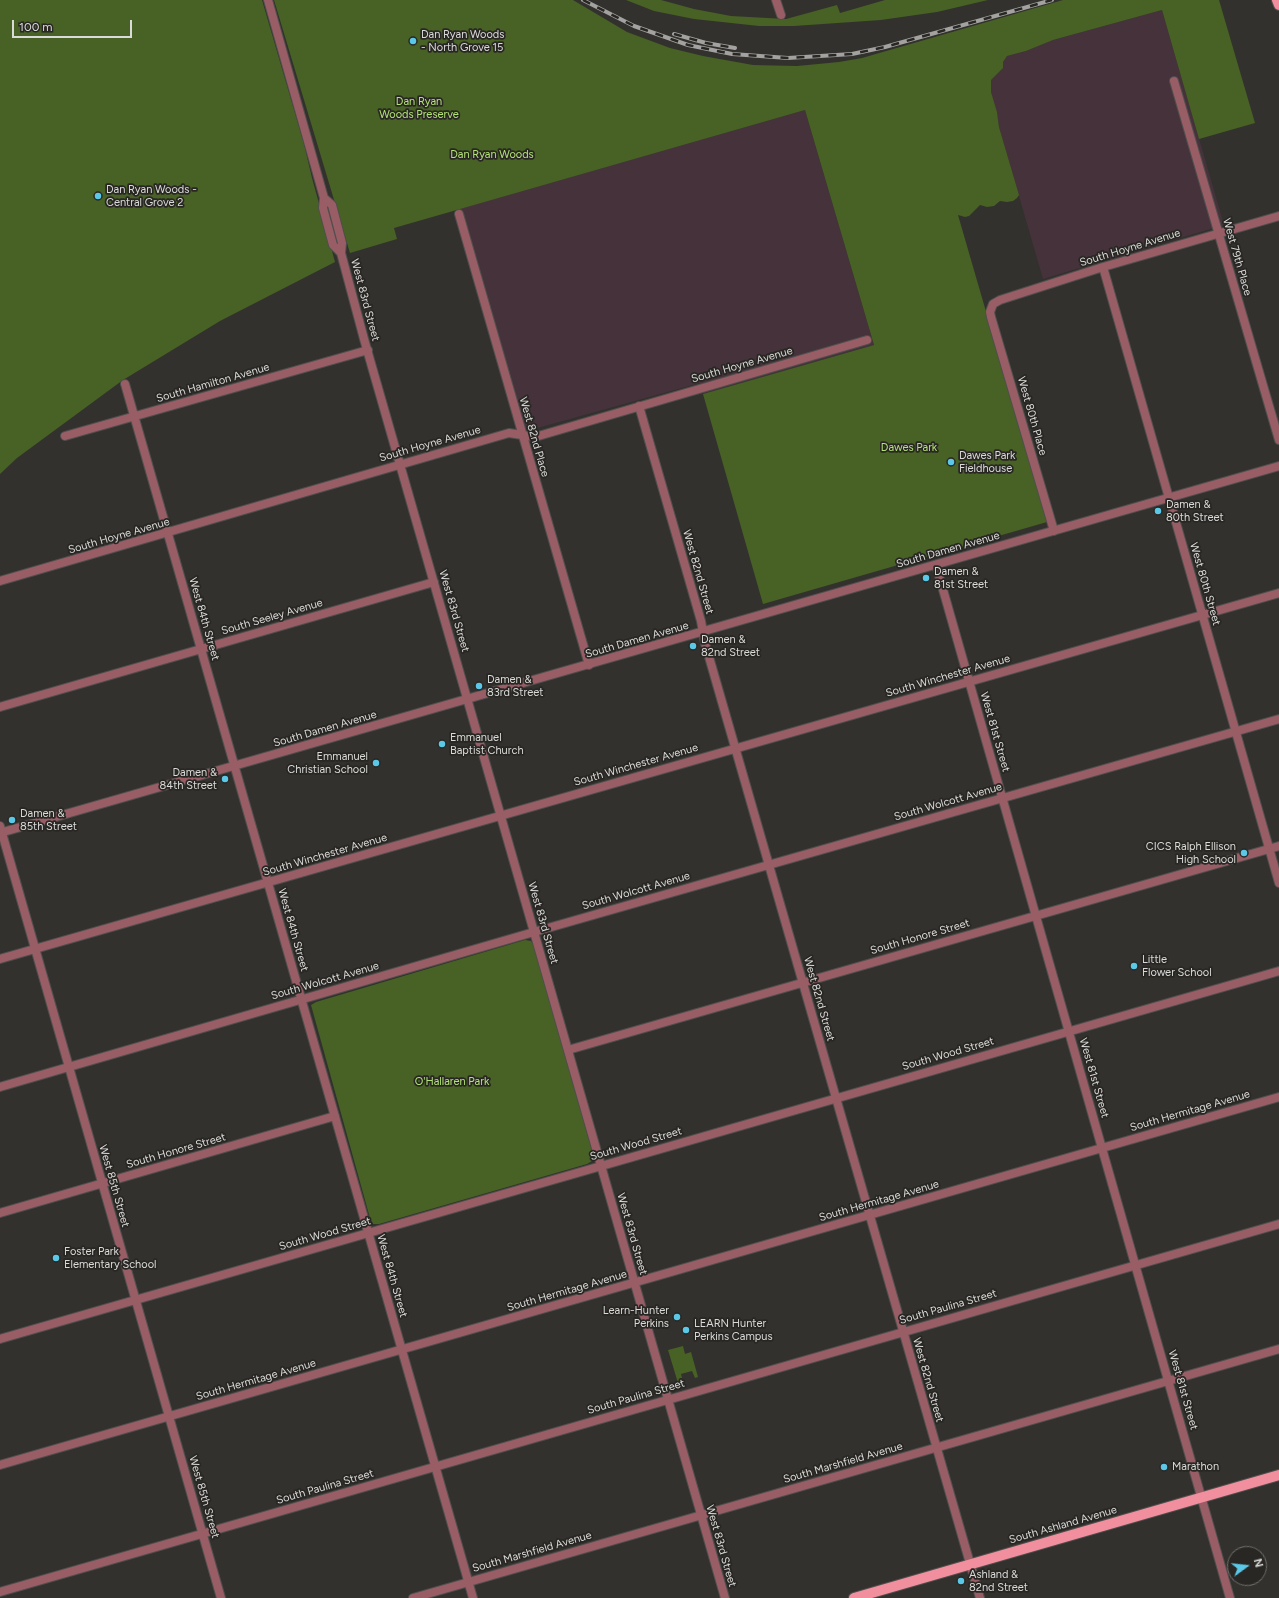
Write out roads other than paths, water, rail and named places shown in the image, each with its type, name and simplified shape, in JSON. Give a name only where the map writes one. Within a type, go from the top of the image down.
[{"type":"main road","points":[[1277,0],[1279,5]]},
{"type":"main road","name":"South Ashland Avenue","points":[[854,1598],[1279,1475]]},
{"type":"street","name":"West 83rd Street","points":[[268,0],[324,198],[332,205],[342,243],[341,253],[400,464],[725,1598]]},
{"type":"street","points":[[776,0],[780,15]]},
{"type":"street","name":"West 79th Place","points":[[1174,81],[1279,440]]},
{"type":"street","name":"West 82nd Place","points":[[459,214],[589,665]]},
{"type":"street","name":"South Hoyne Avenue","points":[[991,308],[993,304],[1000,300],[1279,216]]},
{"type":"street","name":"West 80th Street","points":[[1103,268],[1279,883]]},
{"type":"street","name":"West 80th Place","points":[[991,308],[991,317],[1054,531]]},
{"type":"street","name":"South Hoyne Avenue","points":[[0,582],[509,433],[535,437],[867,340]]},
{"type":"street","name":"South Hamilton Avenue","points":[[65,436],[368,350]]},
{"type":"street","name":"West 84th Street","points":[[125,384],[473,1598]]},
{"type":"street","name":"West 82nd Street","points":[[639,406],[704,632],[705,644],[980,1598]]},
{"type":"street","name":"South Damen Avenue","points":[[1,831],[468,700],[1279,466]]},
{"type":"street","name":"West 81st Street","points":[[936,565],[1230,1598]]},
{"type":"street","name":"South Seeley Avenue","points":[[0,707],[434,582]]},
{"type":"street","name":"South Winchester Avenue","points":[[0,959],[1279,593]]},
{"type":"street","name":"South Wolcott Avenue","points":[[0,1087],[301,999],[1279,719]]},
{"type":"street","name":"West 85th Street","points":[[1,831],[221,1598]]},
{"type":"street","name":"South Honore Street","points":[[568,1050],[1279,846]]},
{"type":"street","name":"South Wood Street","points":[[0,1339],[1279,971]]},
{"type":"street","name":"South Hermitage Avenue","points":[[0,1465],[1279,1097]]},
{"type":"street","name":"South Honore Street","points":[[0,1213],[335,1116]]},
{"type":"street","name":"South Paulina Street","points":[[0,1592],[1279,1224]]},
{"type":"street","name":"South Marshfield Avenue","points":[[413,1598],[1279,1349]]},
{"type":"railway","points":[[583,0],[634,26],[688,45],[732,54],[788,58],[852,54],[885,47],[1052,0]]},
{"type":"railway","points":[[674,34],[706,43],[735,48]]},
{"type":"place","name":"Dan Ryan Woods - North Grove 15","points":[[413,41]]},
{"type":"place","name":"Dan Ryan Woods - Central Grove 2","points":[[98,196]]},
{"type":"place","name":"Dawes Park Fieldhouse","points":[[951,462]]},
{"type":"place","name":"Damen & 80th Street","points":[[1158,511]]},
{"type":"place","name":"Damen & 81st Street","points":[[926,578]]},
{"type":"place","name":"Damen & 82nd Street","points":[[693,646]]},
{"type":"place","name":"Damen & 83rd Street","points":[[479,686]]},
{"type":"place","name":"Emmanuel Baptist Church","points":[[442,744]]},
{"type":"place","name":"Emmanuel Christian School","points":[[376,763]]},
{"type":"place","name":"Damen & 84th Street","points":[[225,779]]},
{"type":"place","name":"Damen & 85th Street","points":[[12,820]]},
{"type":"place","name":"CICS Ralph Ellison High School","points":[[1244,853]]},
{"type":"place","name":"Little Flower School","points":[[1134,966]]},
{"type":"place","name":"Foster Park Elementary School","points":[[56,1258]]},
{"type":"place","name":"Learn-Hunter Perkins","points":[[677,1317]]},
{"type":"place","name":"LEARN Hunter Perkins Campus","points":[[686,1330]]},
{"type":"place","name":"Marathon","points":[[1164,1467]]},
{"type":"place","name":"Ashland & 82nd Street","points":[[961,1581]]},
{"type":"park label","name":"Dan Ryan Woods Preserve","points":[[419,108]]},
{"type":"park label","name":"Dan Ryan Woods","points":[[492,155]]},
{"type":"park label","name":"Dawes Park","points":[[909,448]]},
{"type":"park label","name":"O'Hallaren Park","points":[[452,1082]]}]
